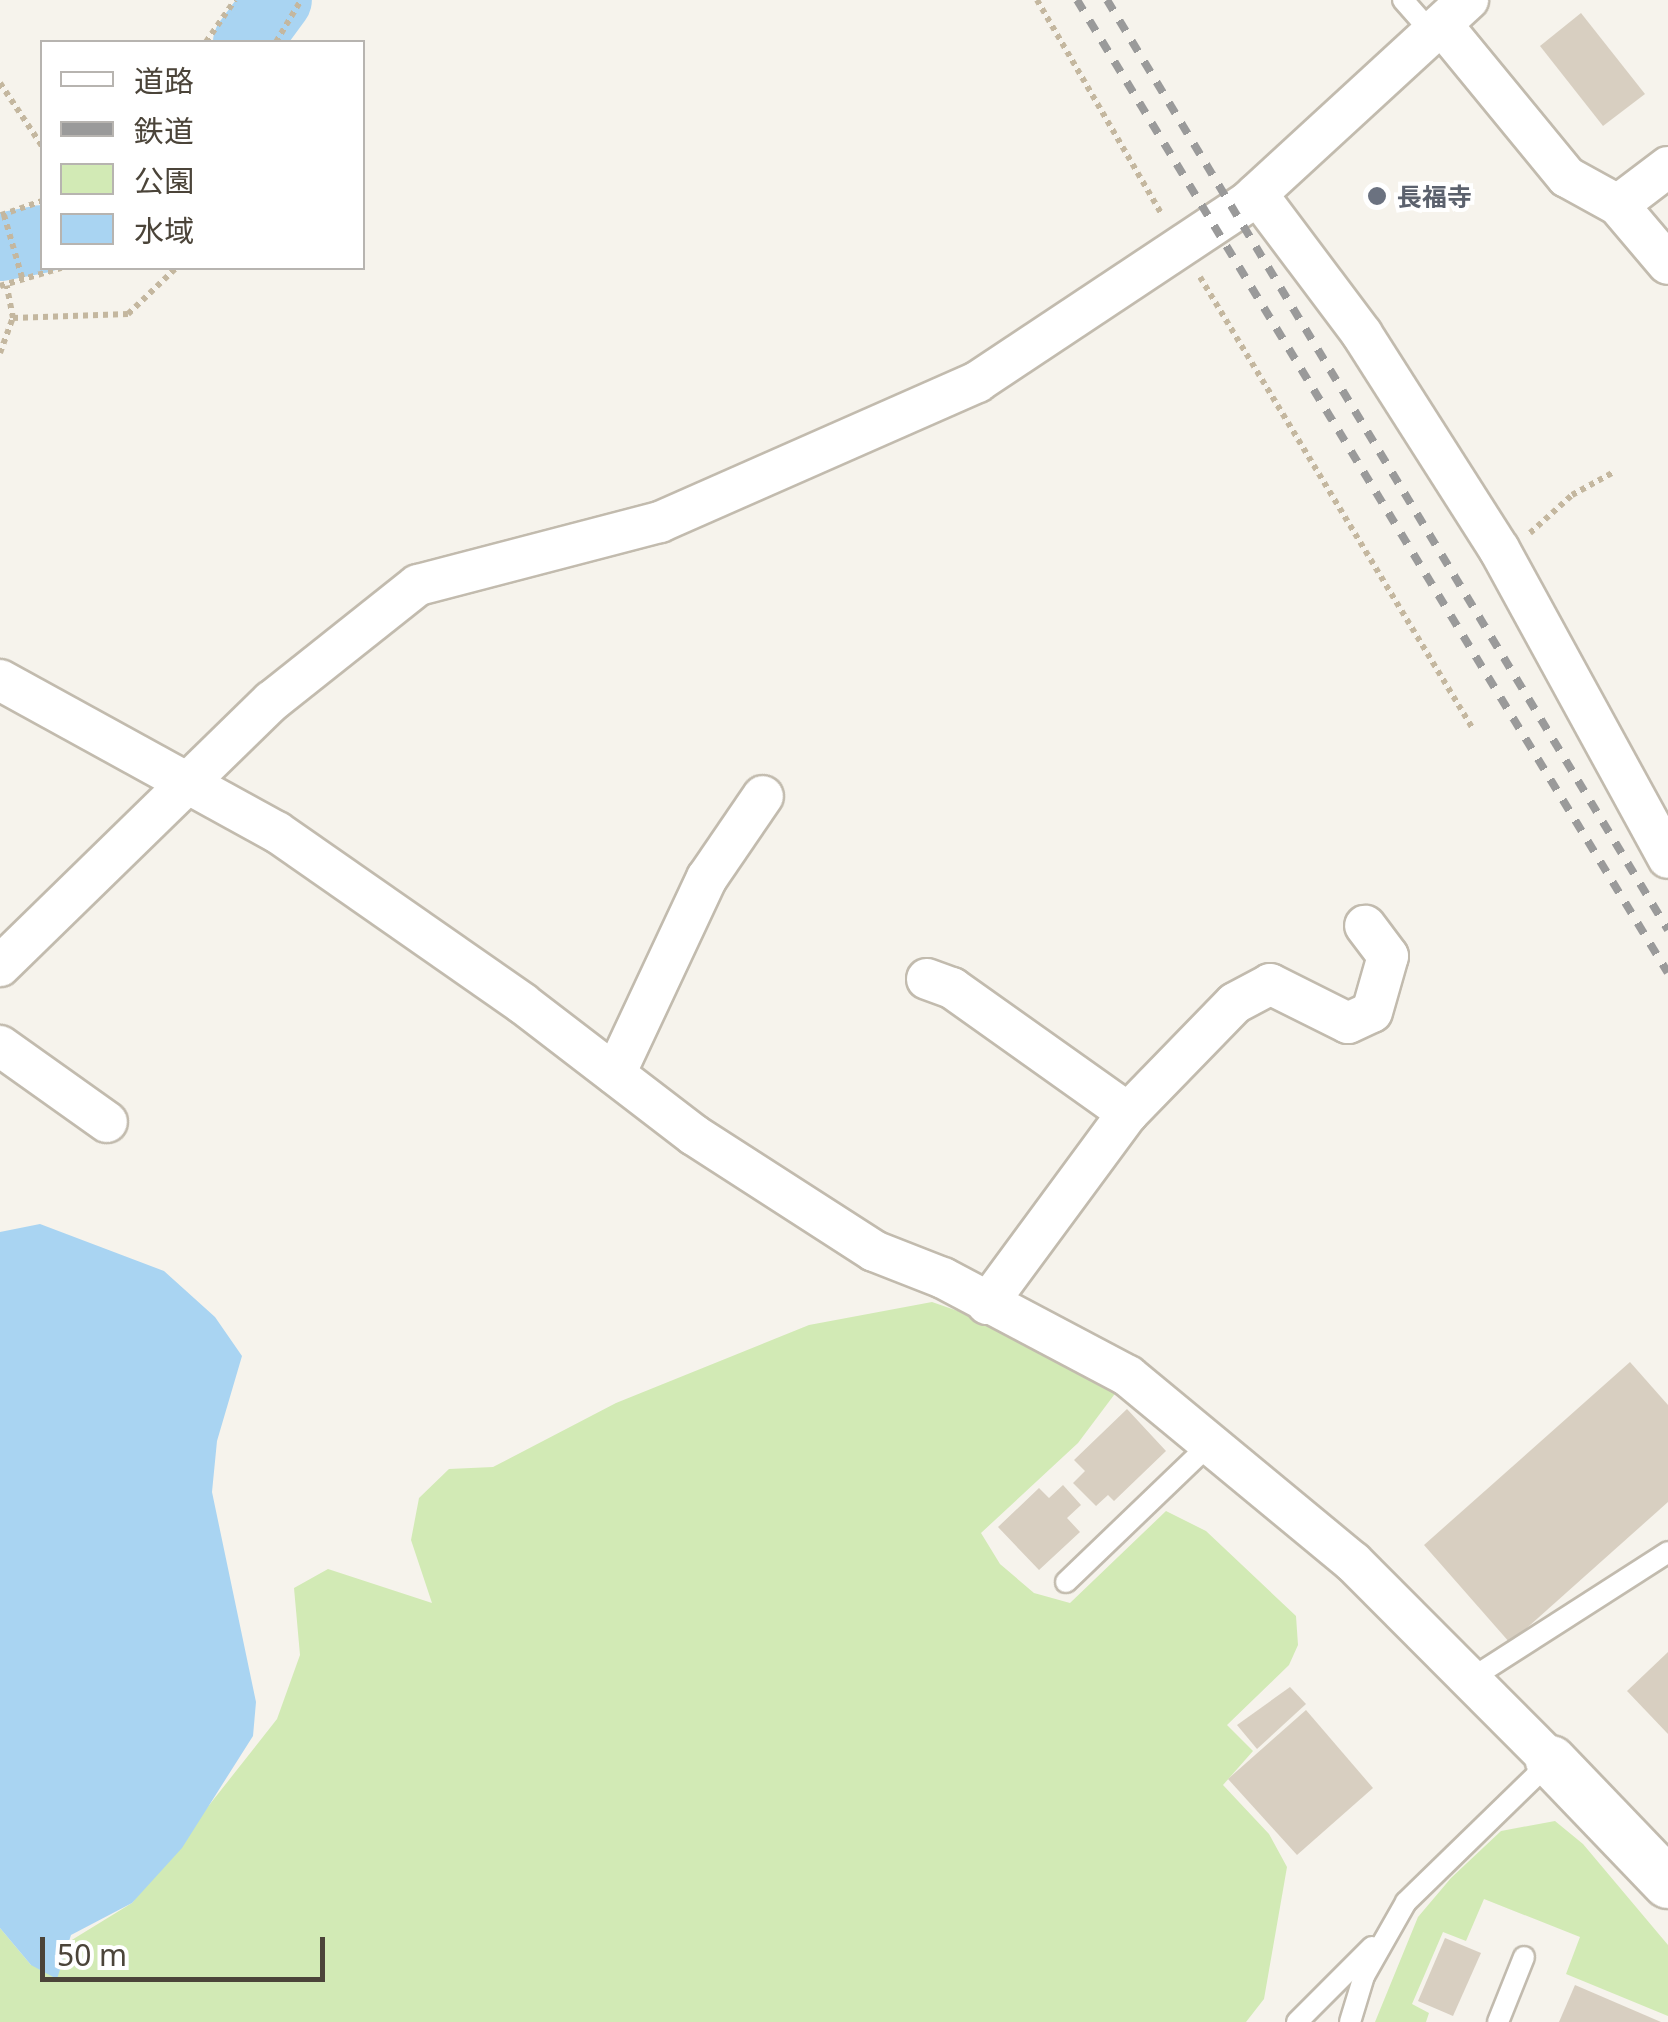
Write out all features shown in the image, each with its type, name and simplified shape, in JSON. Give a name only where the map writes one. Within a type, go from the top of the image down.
[{"type":"street","points":[[0,966],[272,701],[418,585],[660,522],[855,431],[915,413],[1035,348],[1187,248],[1253,198],[1448,19],[1567,177],[1618,205],[1668,264]]},
{"type":"street","points":[[1618,205],[1668,167]]},
{"type":"street","points":[[1253,198],[1362,334],[1499,549],[1668,858]]},
{"type":"street","points":[[0,680],[190,779],[317,860],[694,1135],[874,1251],[943,1278],[1128,1376],[1353,1562],[1472,1678],[1668,1884]]},
{"type":"street","points":[[615,1074],[707,878],[763,796]]},
{"type":"street","points":[[986,1304],[1128,1113],[1197,1035],[1270,984],[1348,1023],[1372,1012],[1388,956],[1365,926]]},
{"type":"street","points":[[928,979],[952,988],[1128,1113]]},
{"type":"street","points":[[0,1046],[107,1122]]},
{"type":"lane","points":[[1403,0],[1448,19]]},
{"type":"lane","points":[[1066,1582],[1212,1442]]},
{"type":"lane","points":[[1472,1678],[1668,1552]]},
{"type":"lane","points":[[1350,2022],[1384,1936],[1406,1902],[1552,1761]]},
{"type":"lane","points":[[1297,2022],[1384,1936]]},
{"type":"lane","points":[[1498,2022],[1524,1957]]},
{"type":"path","points":[[207,40],[235,0]]},
{"type":"path","points":[[277,40],[301,0]]},
{"type":"path","points":[[1037,0],[1473,729]]},
{"type":"path","points":[[0,83],[40,143]]},
{"type":"path","points":[[23,281],[3,217],[40,203]]},
{"type":"path","points":[[0,353],[13,318],[3,286],[55,270]]},
{"type":"path","points":[[13,318],[128,314],[174,270]]},
{"type":"path","points":[[1499,549],[1520,543],[1572,495],[1614,472]]},
{"type":"green space","points":[[932,1302],[981,1319],[1117,1391],[1078,1443],[981,1533],[1000,1564],[1034,1593],[1070,1603],[1166,1511],[1206,1531],[1296,1616],[1298,1645],[1289,1665],[1227,1725],[1253,1751],[1223,1785],[1269,1834],[1287,1867],[1264,1999],[1246,2022],[0,2022],[0,1928],[31,1965],[132,1903],[277,1719],[300,1655],[294,1588],[328,1569],[432,1603],[411,1540],[419,1498],[449,1469],[493,1467],[616,1403],[809,1325]]},
{"type":"green space","points":[[1555,1821],[1583,1844],[1668,1945],[1668,2016],[1566,1974],[1580,1937],[1484,1899],[1466,1941],[1443,1932],[1412,2004],[1429,2013],[1426,2022],[1375,2022],[1418,1917],[1451,1878],[1501,1831]]},
{"type":"water","points":[[40,1224],[164,1271],[215,1317],[242,1356],[217,1441],[212,1492],[256,1702],[253,1736],[182,1848],[132,1903],[71,1935],[57,1979],[31,1965],[0,1928],[0,1232]]},
{"type":"building","points":[[1581,13],[1645,94],[1603,126],[1540,46]]},
{"type":"building","points":[[1630,1362],[1668,1405],[1668,1502],[1510,1643],[1424,1545]]},
{"type":"building","points":[[1127,1409],[1166,1451],[1114,1501],[1108,1495],[1096,1506],[1073,1483],[1085,1471],[1074,1460]]},
{"type":"building","points":[[1063,1485],[1081,1505],[1067,1518],[1080,1532],[1039,1570],[998,1527],[1039,1488],[1049,1498]]},
{"type":"building","points":[[1668,1652],[1668,1734],[1627,1691]]},
{"type":"building","points":[[1290,1687],[1306,1704],[1257,1749],[1237,1725]]},
{"type":"building","points":[[1306,1710],[1373,1788],[1297,1855],[1228,1779]]},
{"type":"building","points":[[1445,1938],[1481,1953],[1453,2016],[1418,2001]]},
{"type":"building","points":[[1575,1985],[1661,2022],[1559,2022]]},
{"type":"waterway","points":[[248,40],[278,0]]},
{"type":"waterway","points":[[0,247],[40,239]]},
{"type":"railway","points":[[1077,0],[1668,973]]},
{"type":"railway","points":[[1107,0],[1668,930]]},
{"type":"place","name":"長福寺","points":[[1377,196]]}]
